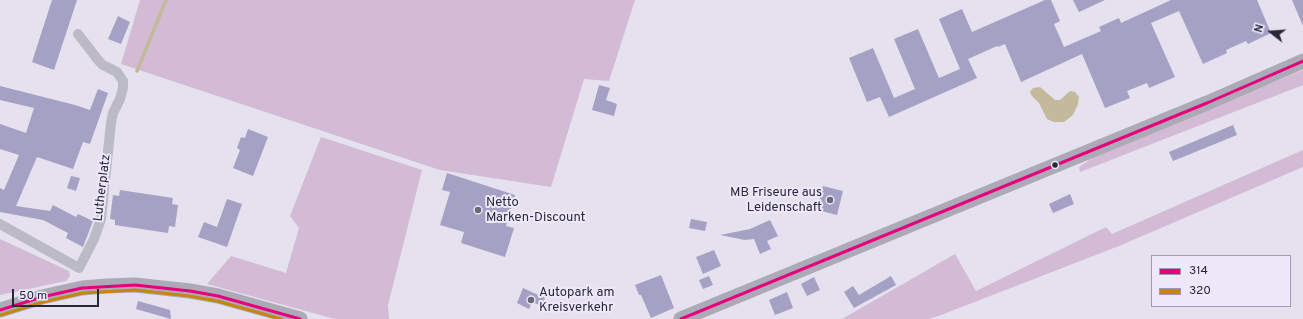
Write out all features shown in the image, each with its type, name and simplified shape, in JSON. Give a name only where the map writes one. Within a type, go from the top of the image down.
[{"type":"main road","points":[[682,319],[1207,103],[1303,61]]},
{"type":"main road","points":[[0,310],[42,297],[82,288],[135,284],[218,296],[272,315],[300,319]]},
{"type":"street","name":"Lutherplatz","points":[[0,224],[79,268],[94,239],[101,219],[111,123],[113,113],[120,99],[122,81],[117,72],[98,60],[78,34]]},
{"type":"shaded area","points":[[140,0],[635,0],[609,81],[584,79],[551,187],[440,170],[121,64]]},
{"type":"shaded area","points":[[1303,70],[1303,85],[1080,172],[1079,167],[1098,154]]},
{"type":"shaded area","points":[[1040,87],[1055,100],[1060,100],[1070,91],[1075,92],[1079,97],[1078,104],[1073,115],[1064,122],[1054,122],[1047,119],[1039,103],[1030,92],[1033,88]]},
{"type":"shaded area","points":[[321,137],[422,170],[388,305],[389,319],[335,319],[207,284],[231,256],[286,273],[299,228],[290,216]]},
{"type":"shaded area","points":[[1303,150],[1303,167],[1119,246],[941,315],[929,319],[842,319],[955,254],[976,291],[1106,227],[1112,234]]},
{"type":"shaded area","points":[[0,239],[69,271],[70,276],[66,281],[0,295]]},
{"type":"building","points":[[52,0],[77,0],[54,70],[32,62]]},
{"type":"building","points":[[1045,0],[1051,0],[1060,21],[1054,24],[1064,47],[1101,31],[1099,27],[1119,18],[1121,23],[1171,0],[1257,0],[1271,33],[1248,44],[1246,41],[1226,50],[1227,53],[1203,64],[1179,11],[1151,23],[1175,77],[1149,88],[1147,83],[1127,91],[1130,98],[1105,108],[1082,54],[1021,82],[1005,44],[968,59],[977,78],[889,117],[880,97],[867,102],[849,58],[873,48],[894,98],[915,89],[894,39],[918,29],[939,78],[960,69],[939,19],[962,9],[972,32]]},
{"type":"building","points":[[1073,0],[1105,0],[1079,12]]},
{"type":"building","points":[[1292,0],[1303,0],[1303,26]]},
{"type":"building","points":[[118,16],[130,22],[121,44],[108,39]]},
{"type":"building","points":[[599,85],[610,88],[606,100],[617,104],[614,116],[592,110]]},
{"type":"building","points":[[0,86],[90,110],[98,89],[108,93],[90,144],[83,142],[73,169],[37,157],[16,206],[50,211],[53,205],[76,217],[78,214],[93,221],[83,247],[66,238],[68,233],[43,220],[0,212],[0,188],[4,190],[19,155],[0,149],[0,124],[26,133],[34,108],[0,100]]},
{"type":"building","points":[[1233,125],[1237,135],[1173,161],[1169,152]]},
{"type":"building","points":[[248,129],[268,137],[253,176],[233,168],[240,150],[237,148],[241,137],[245,138]]},
{"type":"building","name":"Netto Marken-Discount","points":[[447,173],[515,195],[506,226],[514,228],[505,257],[461,243],[464,232],[440,225],[450,192],[442,190]]},
{"type":"building","points":[[71,176],[80,178],[76,191],[67,188]]},
{"type":"building","name":"MB Friseure aus Leidenschaft","points":[[823,186],[843,191],[837,215],[817,210]]},
{"type":"building","points":[[120,190],[173,198],[172,204],[178,205],[175,227],[169,226],[168,233],[115,225],[115,220],[110,219],[113,195],[119,196]]},
{"type":"building","points":[[1070,194],[1074,204],[1053,213],[1049,204]]},
{"type":"building","points":[[227,199],[242,204],[227,247],[198,237],[204,222],[217,227]]},
{"type":"building","points":[[691,219],[707,222],[705,231],[689,228]]},
{"type":"building","points":[[770,220],[778,236],[767,241],[771,249],[760,254],[754,239],[745,240],[720,235],[750,229]]},
{"type":"building","points":[[714,250],[721,266],[703,274],[696,257]]},
{"type":"building","points":[[661,275],[674,308],[651,318],[635,285]]},
{"type":"building","points":[[709,276],[713,285],[703,289],[699,280]]},
{"type":"building","points":[[891,276],[896,285],[854,308],[844,292],[853,286],[859,295]]},
{"type":"building","points":[[814,277],[820,290],[807,296],[801,284]]},
{"type":"building","name":"Autopark am Kreisverkehr","points":[[523,288],[545,298],[542,306],[532,302],[529,309],[517,303]]},
{"type":"building","points":[[787,292],[793,308],[775,315],[769,300]]},
{"type":"building","points":[[138,301],[170,310],[171,319],[136,309]]},
{"type":"waterway","points":[[137,71],[166,0]]},
{"type":"transit line","name":"314","points":[[681,319],[1207,103],[1303,61]]},
{"type":"transit line","name":"314","points":[[0,310],[42,297],[82,288],[135,285],[190,291],[218,296],[300,319]]},
{"type":"transit line","name":"320","points":[[1,315],[43,302],[83,293],[135,290],[189,296],[217,301],[281,319]]},
{"type":"place","name":"MB Friseure aus Leidenschaft","points":[[830,200]]},
{"type":"place","name":"Netto Marken-Discount","points":[[478,210]]},
{"type":"place","name":"Autopark am Kreisverkehr","points":[[531,300]]}]
